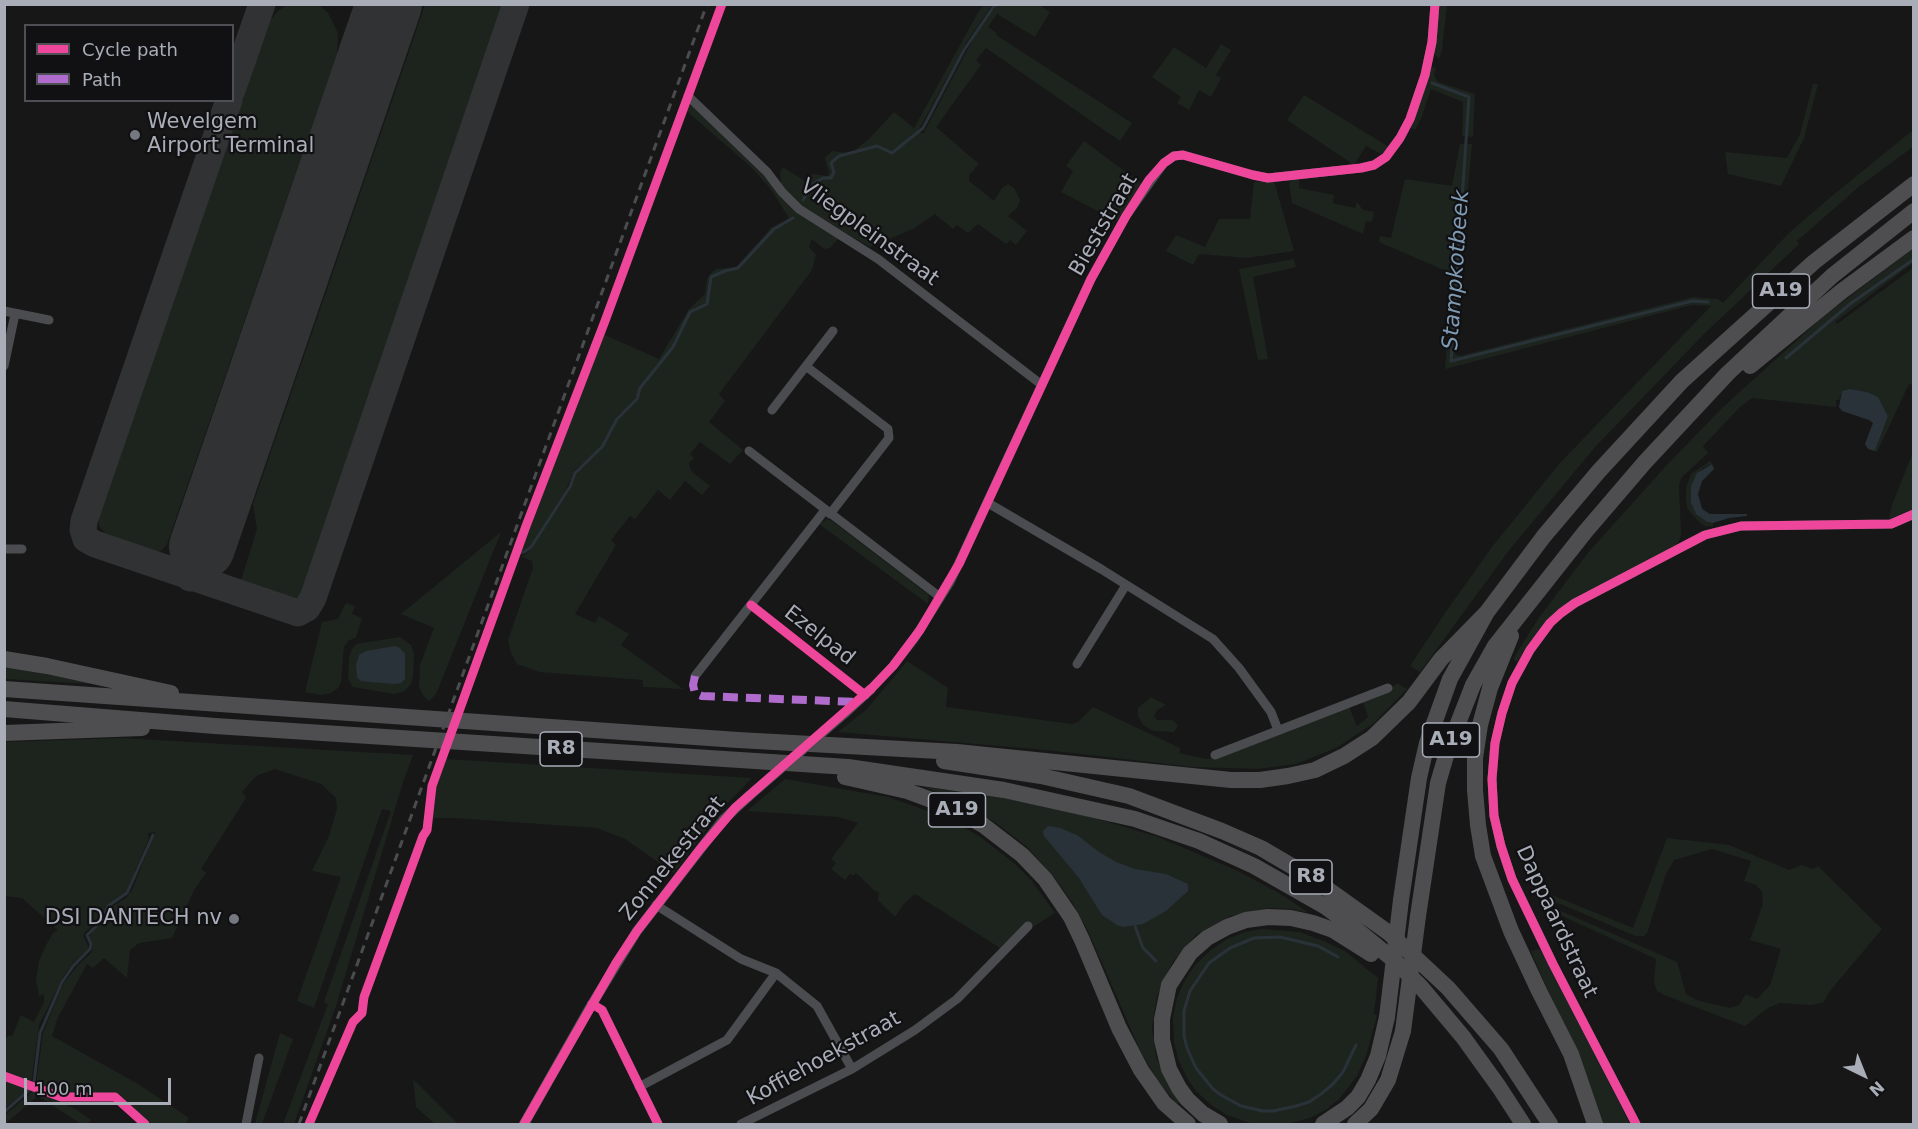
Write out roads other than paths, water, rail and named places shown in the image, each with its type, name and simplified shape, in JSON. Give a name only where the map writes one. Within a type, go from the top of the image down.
[{"type":"highway","name":"A19","points":[[1487,612],[1544,536],[1682,381],[1814,262],[1914,184]]},
{"type":"highway","name":"A19","points":[[1355,1125],[1371,1109],[1388,1080],[1403,1031],[1438,783],[1448,749],[1473,685],[1496,646],[1592,524],[1701,402],[1832,276],[1914,211]]},
{"type":"highway","points":[[1701,402],[1914,238]]},
{"type":"highway","points":[[854,747],[957,752],[1232,780],[1260,780],[1288,776],[1325,765],[1372,738],[1403,708],[1441,659],[1487,612]]},
{"type":"highway","points":[[1323,1125],[1347,1108],[1358,1096],[1378,1056],[1387,1017],[1401,900],[1419,778],[1427,743],[1450,679],[1487,612]]},
{"type":"highway","points":[[1521,613],[1490,687],[1480,724],[1475,758],[1478,825],[1483,856],[1494,889],[1539,992],[1571,1054],[1595,1125]]},
{"type":"highway","points":[[4,659],[47,666],[225,705]]},
{"type":"highway","name":"R8","points":[[4,689],[854,747],[1041,776],[1129,796],[1182,814],[1261,848],[1338,894],[1415,955],[1448,988],[1501,1049],[1550,1125]]},
{"type":"highway","name":"R8","points":[[4,709],[215,726],[848,767],[1052,799],[1135,819],[1199,841],[1254,866],[1326,907],[1395,961],[1421,987],[1463,1037],[1523,1125]]},
{"type":"highway","points":[[4,733],[215,726]]},
{"type":"highway","name":"A19","points":[[716,760],[843,777],[907,791],[957,809],[1010,844],[1039,873],[1061,901],[1083,940],[1131,1053],[1164,1103],[1188,1125]]},
{"type":"highway","points":[[1220,1125],[1203,1114],[1179,1088],[1169,1069],[1165,1054],[1161,1019],[1169,984],[1177,971],[1190,953],[1207,938],[1227,927],[1246,920],[1268,917],[1291,918],[1333,930],[1381,961],[1443,1014]]},
{"type":"street","name":"Bieststraat","points":[[940,597],[988,503],[1091,279],[1149,180],[1164,163],[1174,156],[1183,155],[1268,178],[1374,165],[1386,157],[1410,119],[1425,75],[1432,42],[1435,4]]},
{"type":"street","name":"Vliegpleinstraat","points":[[688,96],[767,172],[799,209],[878,259],[1042,385]]},
{"type":"street","points":[[4,311],[49,320]]},
{"type":"street","points":[[4,366],[15,314]]},
{"type":"street","points":[[772,410],[833,331]]},
{"type":"street","points":[[695,676],[889,438],[888,429],[807,367]]},
{"type":"street","points":[[749,451],[940,597]]},
{"type":"street","points":[[988,503],[1201,631],[1223,649],[1271,712],[1278,730]]},
{"type":"street","name":"Dappaardstraat","points":[[1636,1125],[1553,964],[1512,879],[1501,846],[1494,816],[1492,779],[1495,743],[1512,683],[1530,650],[1550,623],[1561,613],[1575,603],[1705,535],[1741,526],[1891,524],[1914,514]]},
{"type":"street","points":[[4,549],[22,549]]},
{"type":"street","points":[[1077,664],[1126,585]]},
{"type":"street","name":"Zonnekestraat","points":[[524,1125],[592,1004],[637,931],[656,905],[723,820],[871,689],[914,639],[940,597]]},
{"type":"street","points":[[1215,755],[1388,688]]},
{"type":"street","points":[[656,905],[741,959],[776,973],[818,1006],[852,1069]]},
{"type":"street","name":"Koffiehoekstraat","points":[[741,1125],[852,1069],[915,1030],[957,999],[1028,926]]},
{"type":"street","points":[[639,1087],[727,1040],[776,973]]},
{"type":"street","points":[[592,1004],[602,1010],[658,1125]]},
{"type":"street","points":[[246,1125],[259,1058]]},
{"type":"waterway","points":[[803,200],[814,183],[823,178],[831,178],[834,172],[831,163],[839,156],[877,146],[892,153],[923,128],[964,50],[994,6],[999,4]]},
{"type":"waterway","name":"Stampkotbeek","points":[[1432,83],[1469,97],[1451,361],[1692,301],[1708,302]]},
{"type":"waterway","points":[[518,553],[531,547],[570,487],[575,473],[602,447],[617,419],[637,399],[640,388],[673,347],[690,312],[707,304],[711,277],[738,268],[774,229],[793,218]]},
{"type":"waterway","name":"Stampkotbeek","points":[[1786,358],[1850,304],[1914,259]]},
{"type":"waterway","points":[[4,1112],[28,1091],[34,1082],[40,1033],[62,982],[74,965],[90,949],[91,944],[87,935],[101,922],[108,906],[127,893],[153,835]]},
{"type":"waterway","points":[[1135,926],[1143,948],[1156,961]]},
{"type":"waterway","points":[[1338,957],[1318,946],[1280,937],[1254,938],[1230,948],[1209,963],[1190,991],[1184,1011],[1184,1036],[1196,1068],[1213,1089],[1241,1106],[1263,1111],[1296,1106],[1309,1102],[1321,1094],[1343,1072],[1356,1045]]},
{"type":"railway","points":[[299,1124],[707,4]]},
{"type":"place","name":"Wevelgem Airport Terminal","points":[[135,135]]},
{"type":"place","name":"DSI DANTECH nv","points":[[234,919]]}]
